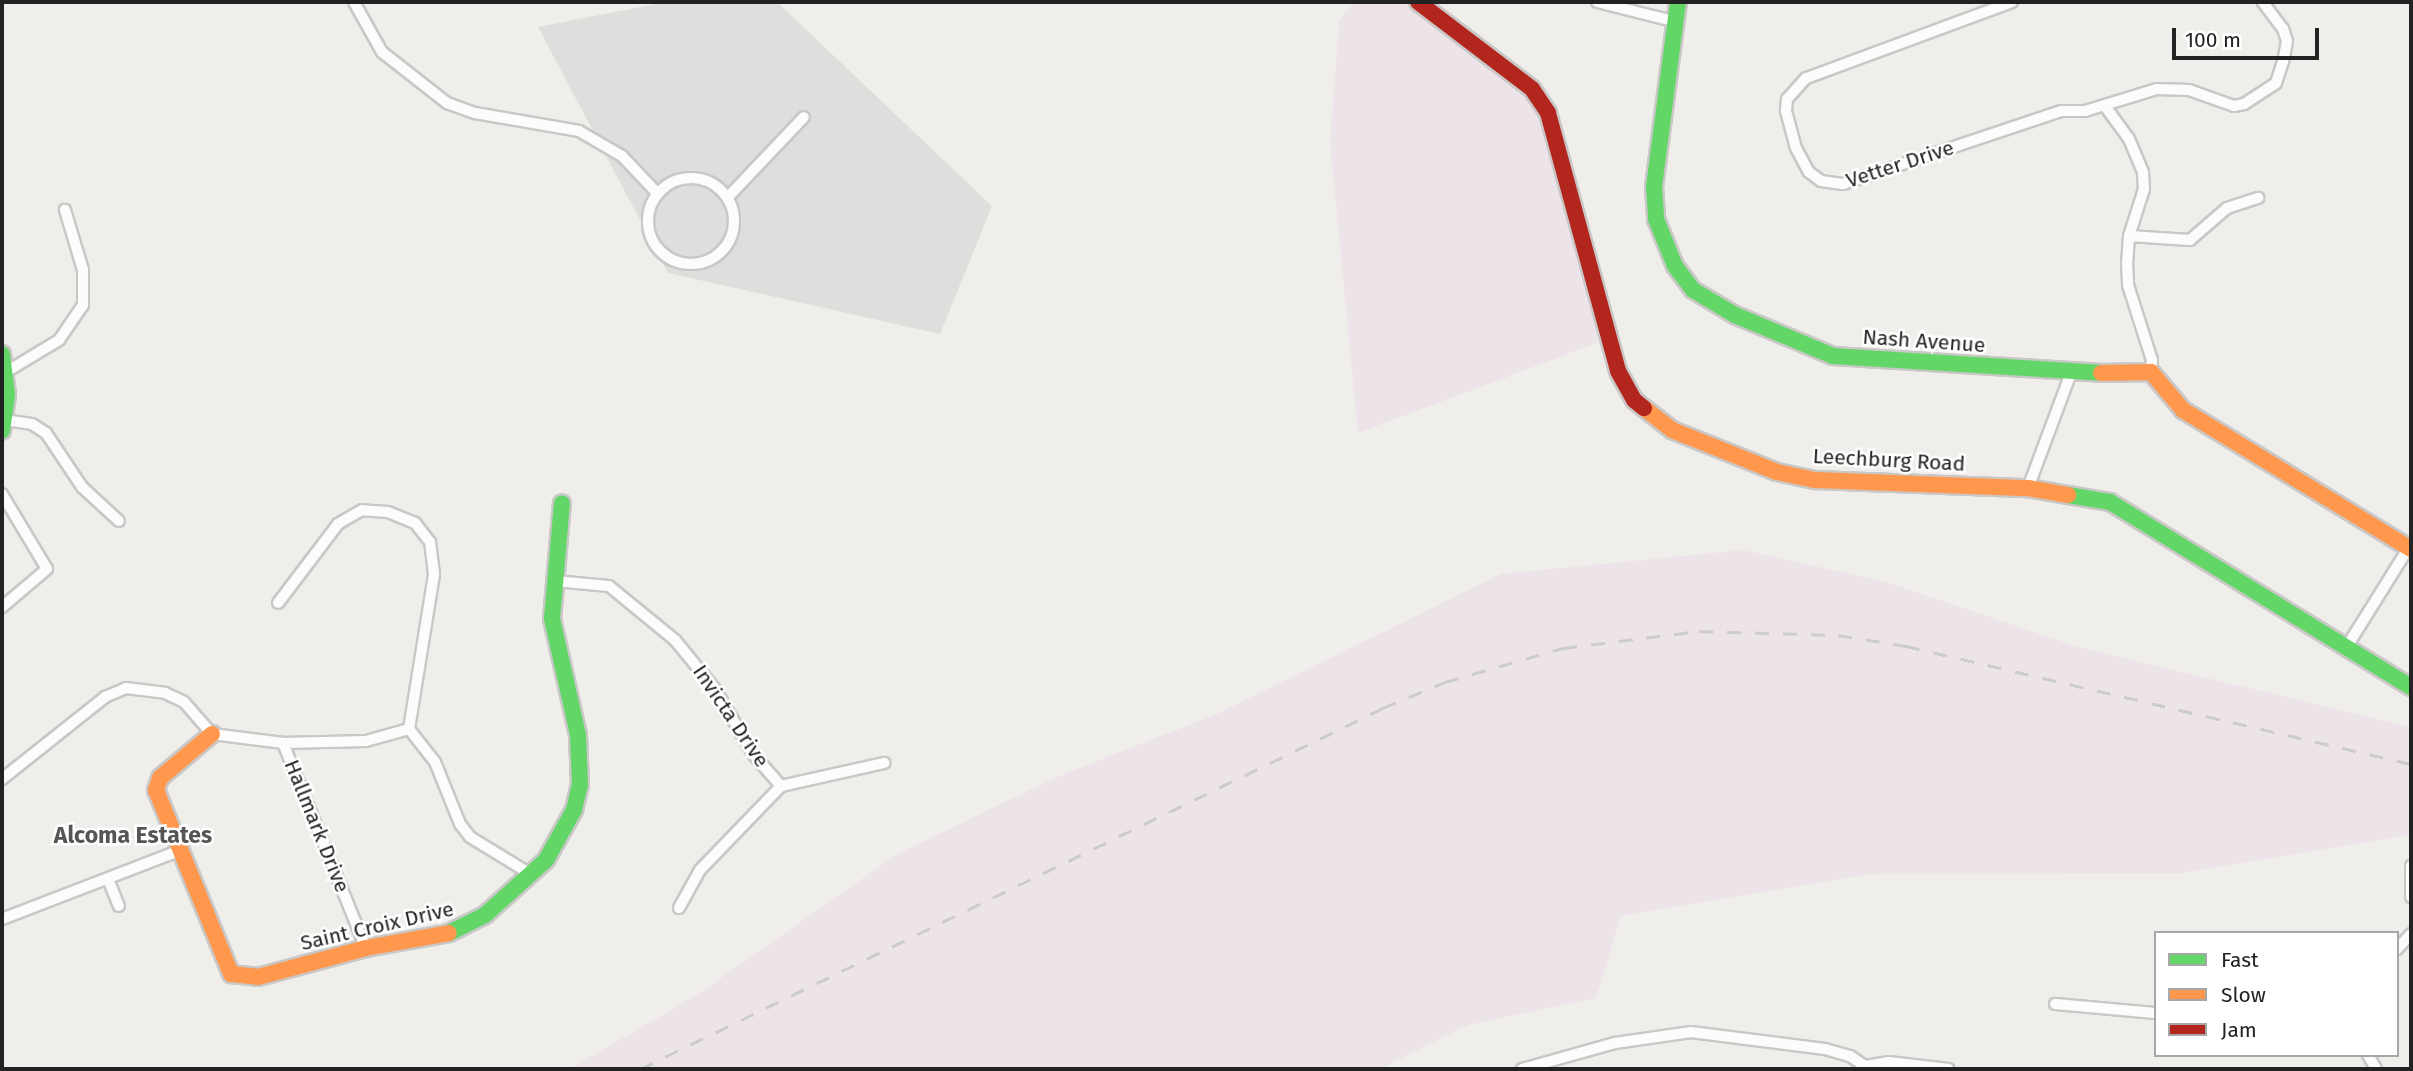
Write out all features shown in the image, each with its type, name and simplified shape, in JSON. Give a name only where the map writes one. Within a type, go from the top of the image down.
[{"type":"street","points":[[354,2],[382,52],[447,103],[475,113],[579,131],[622,156],[658,194]]},
{"type":"street","name":"Leechburg Road","points":[[1418,2],[1532,89],[1548,113],[1618,372],[1634,400],[1655,417],[1700,443],[1777,472],[1816,480],[2028,488],[2079,494],[2130,512],[2411,688]]},
{"type":"street","points":[[1597,2],[1673,21]]},
{"type":"street","name":"Nash Avenue","points":[[1678,2],[1673,21],[1654,187],[1656,219],[1675,266],[1693,290],[1735,316],[1833,356],[2071,373],[2151,372]]},
{"type":"street","name":"Vetter Drive","points":[[2012,2],[1806,78],[1787,99],[1786,111],[1796,148],[1809,172],[1821,181],[1843,184],[2062,111],[2105,106],[2170,87],[2234,106],[2268,92],[2276,83],[2287,41],[2278,18],[2263,2]]},
{"type":"street","points":[[2105,106],[2129,139],[2143,172],[2144,189],[2129,236],[2129,285],[2147,337],[2151,372],[2183,410],[2410,547],[2346,648]]},
{"type":"street","points":[[728,197],[804,117]]},
{"type":"street","points":[[691,178],[708,182],[728,197],[732,234],[715,258],[691,265],[669,258],[650,234],[650,208],[658,194],[676,181],[691,178]]},
{"type":"street","points":[[2129,236],[2190,240],[2227,208],[2258,198]]},
{"type":"street","points":[[6,372],[59,340],[83,305],[83,270],[65,210]]},
{"type":"street","points":[[2,354],[6,372],[3,425],[32,424],[46,433],[82,487],[119,521]]},
{"type":"street","points":[[2028,488],[2071,373]]},
{"type":"street","points":[[2,494],[47,569],[2,607]]},
{"type":"street","name":"Saint Croix Drive","points":[[212,734],[160,778],[156,790],[178,851],[231,974],[258,977],[366,948],[463,929],[485,915],[529,873],[547,860],[561,837],[580,785],[578,735],[552,619],[562,503]]},
{"type":"street","points":[[278,603],[338,524],[362,510],[388,512],[415,523],[430,542],[434,574],[409,729],[435,762],[460,824],[470,837],[529,873]]},
{"type":"street","name":"Invicta Drive","points":[[555,581],[609,586],[675,640],[715,689],[753,754],[781,786],[884,763]]},
{"type":"street","points":[[2,779],[105,697],[126,688],[165,692],[191,709],[212,734],[283,743],[366,741],[409,729]]},
{"type":"street","name":"Hallmark Drive","points":[[283,743],[366,948]]},
{"type":"street","points":[[679,908],[700,870],[781,786]]},
{"type":"street","points":[[2,919],[178,851]]},
{"type":"street","points":[[2411,866],[2411,897]]},
{"type":"street","points":[[108,879],[119,906]]},
{"type":"street","points":[[2399,947],[2411,934]]},
{"type":"street","points":[[2055,1004],[2154,1013]]},
{"type":"street","points":[[1522,1069],[1615,1044],[1691,1032],[1825,1049],[1868,1067],[1889,1062],[1949,1069]]},
{"type":"shaded area","points":[[666,2],[777,2],[992,206],[940,334],[668,273],[538,27]]},
{"type":"shaded area","points":[[1354,2],[1416,2],[1540,101],[1610,338],[1358,433],[1330,143],[1339,21]]},
{"type":"shaded area","points":[[1743,550],[1890,583],[2078,647],[2411,727],[2411,835],[2182,873],[1869,874],[1621,916],[1596,998],[1468,1025],[1381,1069],[570,1069],[698,994],[896,855],[1052,779],[1219,713],[1501,574]]},
{"type":"railway","points":[[640,1069],[1383,708],[1445,682],[1563,648],[1699,631],[1838,635],[1906,646],[2411,764]]},
{"type":"traffic: fast","points":[[1678,2],[1654,187],[1656,219],[1675,266],[1693,290],[1735,315],[1833,356],[2101,373]]},
{"type":"traffic: fast","points":[[2,354],[7,395],[2,431]]},
{"type":"traffic: fast","points":[[2068,495],[2110,502],[2411,687]]},
{"type":"traffic: fast","points":[[449,933],[485,915],[546,860],[574,810],[580,785],[578,735],[552,619],[562,503]]},
{"type":"traffic: slow","points":[[2101,373],[2151,372],[2183,410],[2411,549]]},
{"type":"traffic: slow","points":[[1644,408],[1672,430],[1777,472],[1816,480],[2028,488],[2068,495]]},
{"type":"traffic: slow","points":[[212,734],[160,778],[156,790],[231,974],[258,977],[366,948],[449,933]]},
{"type":"traffic: jam","points":[[1418,2],[1532,89],[1548,113],[1618,371],[1634,400],[1644,408]]},
{"type":"district","name":"Alcoma Estates","points":[[133,835]]}]
